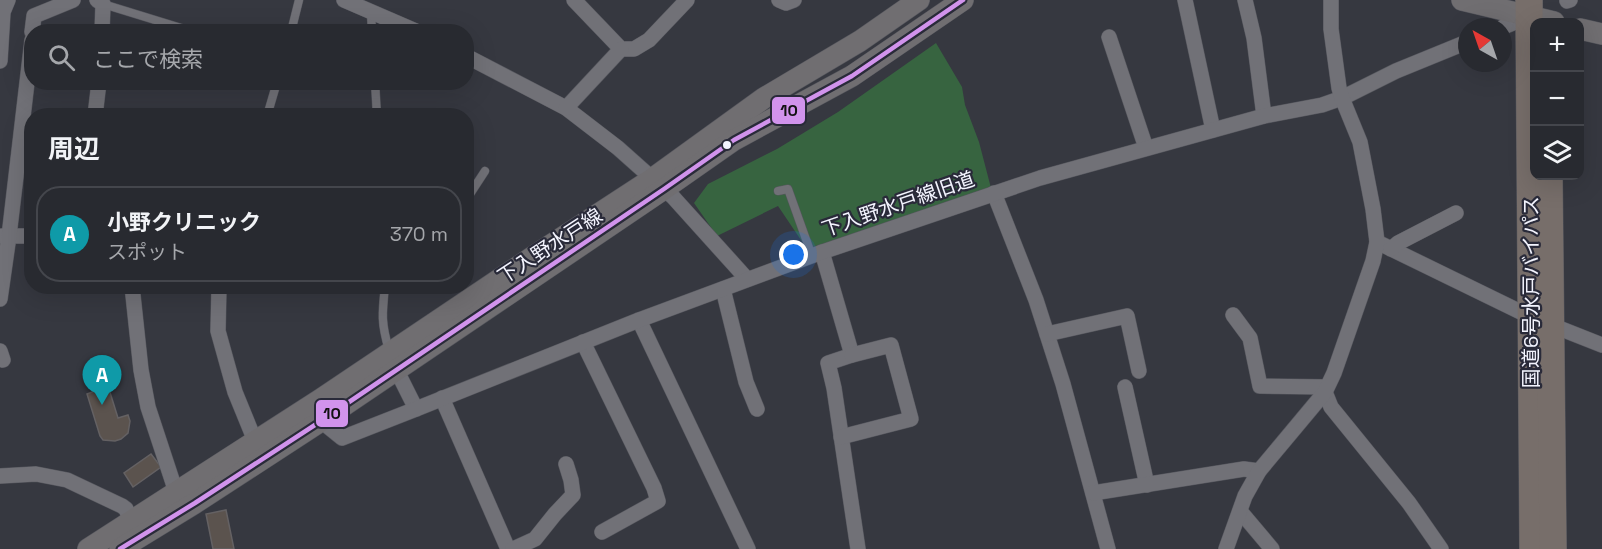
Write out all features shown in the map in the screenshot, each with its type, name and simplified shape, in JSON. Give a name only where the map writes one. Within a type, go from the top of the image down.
[{"type":"highway","name":"国道6号水戸バイパス","points":[[1535,12],[1541,321],[1553,549]]},
{"type":"highway","name":"国道6号水戸バイパス","points":[[1533,549],[1549,180]]},
{"type":"main road","name":"下入野水戸線","points":[[658,184],[764,98],[860,41],[919,0]]},
{"type":"main road","name":"下入野水戸線","points":[[88,549],[131,540],[195,503],[321,421],[393,361],[531,258],[734,140],[852,76],[963,0]]},
{"type":"main road","points":[[1462,0],[1535,12]]},
{"type":"main road","points":[[1584,30],[1602,34]]},
{"type":"main road","name":"下入野水戸線","points":[[131,540],[176,492],[321,399],[393,361]]},
{"type":"street","points":[[0,61],[3,12],[8,0]]},
{"type":"street","points":[[33,24],[34,16],[73,0]]},
{"type":"street","points":[[344,0],[398,24]]},
{"type":"street","points":[[574,0],[621,49],[634,49],[649,40],[683,1]]},
{"type":"street","points":[[779,0],[786,3],[794,0]]},
{"type":"street","points":[[1185,0],[1213,129]]},
{"type":"street","points":[[1245,0],[1254,38],[1264,116]]},
{"type":"street","points":[[1226,549],[1245,496],[1259,471],[1326,390],[1334,374],[1373,261],[1377,242],[1360,142],[1342,98],[1331,29],[1331,0]]},
{"type":"street","points":[[100,2],[101,24]]},
{"type":"street","points":[[1109,37],[1146,148]]},
{"type":"street","name":"下入野水戸線旧道","points":[[321,421],[342,438],[639,320],[817,254],[1040,178],[1213,129],[1264,116],[1319,106],[1342,98],[1396,70],[1458,46]]},
{"type":"street","points":[[566,108],[621,49]]},
{"type":"street","points":[[474,60],[566,108],[618,148],[673,197],[747,279]]},
{"type":"street","points":[[0,299],[4,236],[25,90]]},
{"type":"street","points":[[96,108],[98,90]]},
{"type":"street","points":[[994,193],[1047,334],[1108,549]]},
{"type":"street","points":[[1391,249],[1398,243],[1456,213]]},
{"type":"street","points":[[4,236],[24,236]]},
{"type":"street","points":[[1377,242],[1541,321],[1602,345]]},
{"type":"street","points":[[817,254],[852,355]]},
{"type":"street","points":[[723,289],[746,382],[757,409]]},
{"type":"street","points":[[133,294],[141,370],[148,407],[176,492]]},
{"type":"street","points":[[219,294],[219,330],[235,392],[255,441]]},
{"type":"street","points":[[1233,315],[1250,338],[1260,386],[1326,390]]},
{"type":"street","points":[[1047,334],[1126,316],[1138,371]]},
{"type":"street","points":[[639,320],[748,549]]},
{"type":"street","points":[[583,342],[654,488],[658,501],[602,532]]},
{"type":"street","points":[[841,437],[910,419],[891,345],[828,363],[834,387],[841,437],[858,549]]},
{"type":"street","points":[[393,361],[416,409]]},
{"type":"street","points":[[1125,387],[1147,485]]},
{"type":"street","points":[[1326,390],[1331,407],[1409,503],[1441,549]]},
{"type":"street","points":[[442,398],[508,549]]},
{"type":"street","points":[[513,549],[534,539],[573,495],[566,464]]},
{"type":"street","points":[[1093,493],[1244,469],[1259,471]]},
{"type":"street","points":[[0,476],[36,474],[67,480],[122,506],[126,509],[131,540]]},
{"type":"street","points":[[1240,511],[1272,549]]},
{"type":"lane","points":[[293,24],[299,0]]},
{"type":"lane","points":[[100,2],[169,24]]},
{"type":"lane","points":[[371,13],[372,24]]},
{"type":"lane","points":[[269,108],[275,90]]},
{"type":"lane","points":[[375,90],[377,108]]},
{"type":"lane","points":[[474,188],[485,171]]},
{"type":"lane","points":[[777,192],[788,189],[817,254]]},
{"type":"lane","points":[[384,294],[381,317],[393,361]]},
{"type":"green space","points":[[936,43],[962,87],[965,105],[979,142],[991,188],[807,249],[778,206],[717,236],[694,203],[708,184],[777,149],[838,112]]},
{"type":"building","points":[[108,386],[118,418],[128,415],[130,421],[128,433],[115,441],[103,440],[100,436],[87,394]]},
{"type":"building","points":[[151,454],[161,467],[133,487],[124,473]]},
{"type":"building","points":[[226,510],[234,549],[213,549],[206,514]]},
{"type":"transit line","name":"10","points":[[120,549],[321,421],[734,140],[852,76],[963,0]]},
{"type":"place","name":"小野クリニック","points":[[102,405]]}]
